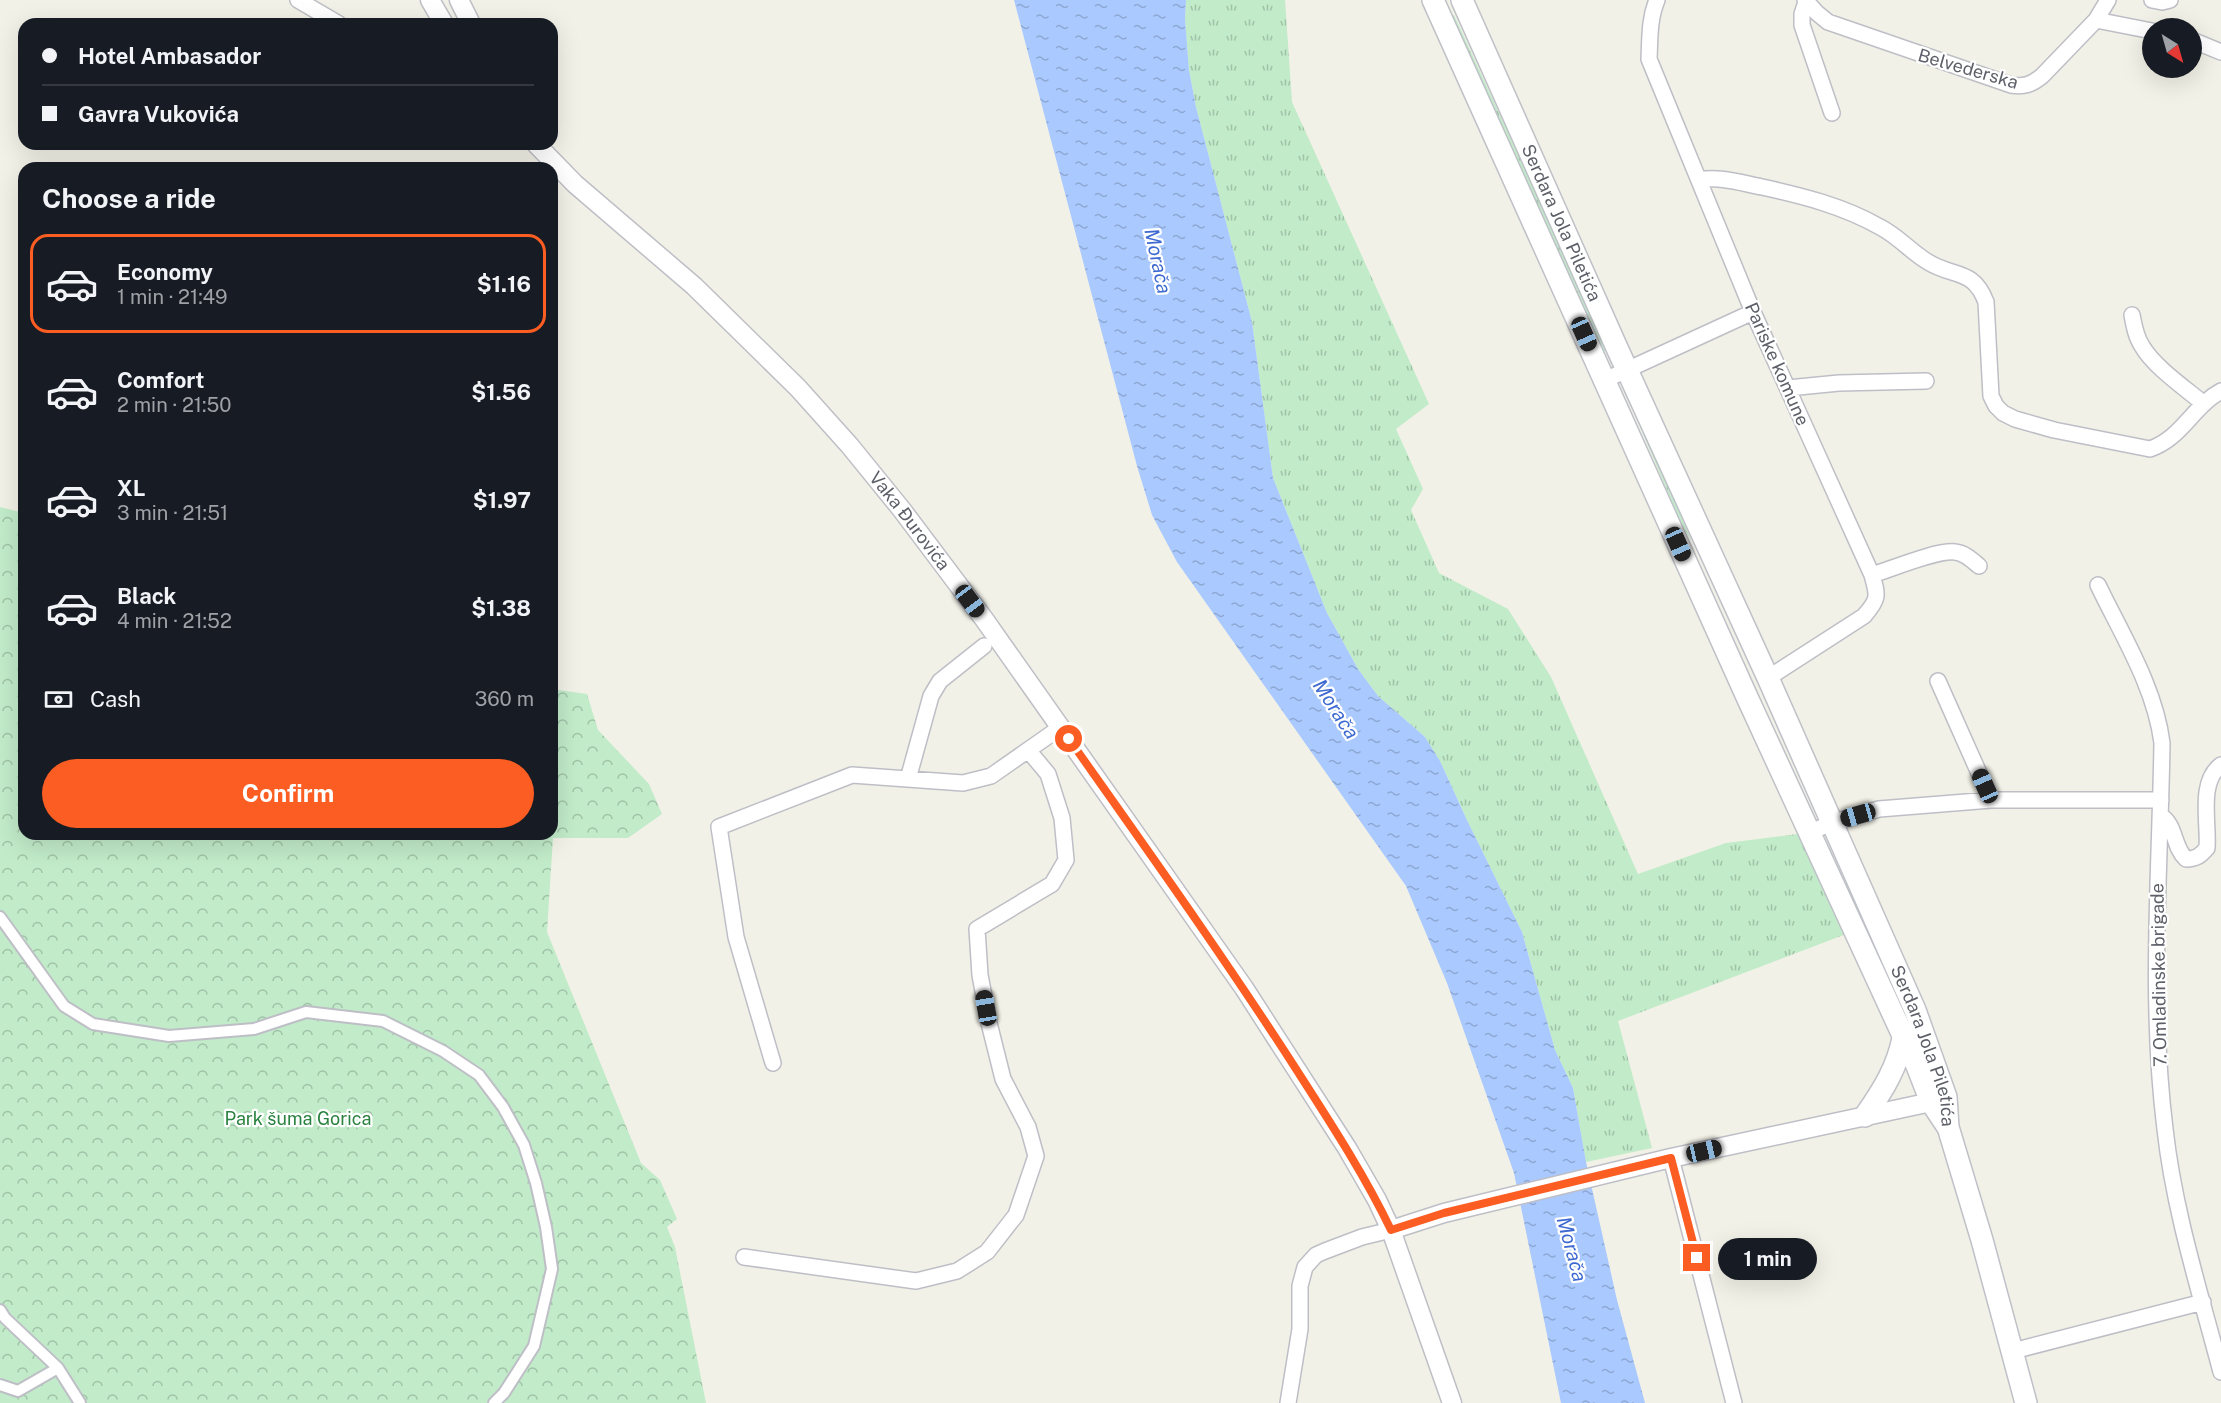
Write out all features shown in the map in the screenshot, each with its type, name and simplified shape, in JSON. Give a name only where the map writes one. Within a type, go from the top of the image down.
[{"type":"main road","name":"Serdara Jola Piletića","points":[[1433,0],[1809,833],[1904,1038],[1939,1100]]},
{"type":"main road","name":"Serdara Jola Piletića","points":[[1462,0],[1915,1010],[2026,1403]]},
{"type":"main road","points":[[1865,1116],[1891,1077],[1904,1038]]},
{"type":"street","points":[[298,0],[329,18]]},
{"type":"street","points":[[430,0],[440,18]]},
{"type":"street","points":[[459,0],[468,18]]},
{"type":"street","name":"Pariske komune","points":[[1657,0],[1651,26],[1649,59],[1753,312],[1872,575],[1877,594],[1874,604],[1864,616],[1768,678]]},
{"type":"street","name":"Belvederska","points":[[1806,1],[1828,22],[2021,87],[2033,83],[2042,76],[2096,20],[2108,0]]},
{"type":"street","points":[[2152,0],[2162,2],[2170,0]]},
{"type":"street","points":[[1806,1],[1802,14],[1802,25],[1832,113]]},
{"type":"street","points":[[2096,20],[2142,29]]},
{"type":"street","points":[[2202,44],[2221,52]]},
{"type":"street","name":"Vaka Đurovića","points":[[542,150],[554,162]]},
{"type":"street","name":"Vaka Đurovića","points":[[558,167],[575,184],[694,286],[798,388],[902,510],[984,619],[1244,988],[1347,1148],[1377,1200],[1391,1230],[1452,1403]]},
{"type":"street","points":[[1699,180],[1719,179],[1812,198],[1881,227],[1907,244],[1929,263],[1967,276],[1982,291],[1986,302],[1991,396],[2003,413],[2015,419],[2054,430],[2150,449],[2161,445],[2180,432],[2204,404],[2221,391]]},
{"type":"street","points":[[1605,380],[1753,312]]},
{"type":"street","points":[[2132,315],[2142,347],[2152,359],[2204,404]]},
{"type":"street","points":[[1788,388],[1839,383],[1926,381]]},
{"type":"street","points":[[1872,575],[1930,556],[1954,552],[1968,557],[1979,566]]},
{"type":"street","name":"7. Omladinske brigade","points":[[2098,585],[2150,693],[2160,724],[2162,742],[2156,1018],[2164,1128],[2174,1192],[2221,1372]]},
{"type":"street","points":[[908,779],[931,696],[940,681],[984,646]]},
{"type":"street","points":[[1938,681],[1991,800]]},
{"type":"street","points":[[773,1063],[736,937],[719,827],[852,775],[963,783],[991,776],[1061,727]]},
{"type":"street","points":[[744,1257],[916,1281],[957,1271],[987,1252],[1017,1215],[1036,1156],[1028,1127],[1003,1079],[988,1023],[980,975],[977,929],[1052,884],[1066,860],[1062,818],[1048,774],[1028,750]]},
{"type":"street","points":[[1809,833],[1831,823],[1879,809],[1991,800],[2161,808],[2170,825],[2180,854],[2186,859],[2195,859],[2207,848],[2207,797],[2214,770],[2221,765]]},
{"type":"street","points":[[0,917],[63,1006],[93,1024],[169,1036],[254,1029],[306,1012],[383,1021],[443,1051],[479,1075],[503,1107],[524,1145],[538,1194],[552,1269],[534,1346],[504,1393],[494,1403]]},
{"type":"street","points":[[1288,1403],[1300,1329],[1301,1276],[1305,1267],[1316,1255],[1362,1237],[1436,1215],[1664,1160],[1939,1100]]},
{"type":"street","points":[[1664,1160],[1734,1403]]},
{"type":"street","points":[[2013,1351],[2203,1302]]},
{"type":"street","points":[[0,1310],[5,1318],[58,1368],[80,1403]]},
{"type":"street","points":[[0,1385],[18,1391],[58,1368]]},
{"type":"green space","points":[[1186,0],[1285,0],[1292,102],[1429,404],[1396,429],[1423,489],[1411,510],[1439,573],[1508,609],[1551,677],[1638,874],[1726,843],[1813,832],[1854,931],[1618,1021],[1652,1148],[1586,1162],[1573,1088],[1555,1050],[1522,932],[1440,761],[1425,737],[1378,696],[1358,669],[1327,613],[1273,478],[1252,322],[1196,107],[1189,70],[1185,19]]},
{"type":"green space","points":[[1454,15],[1607,348],[1606,351],[1602,351],[1448,18]]},
{"type":"green space","points":[[1639,413],[1691,540],[1682,525],[1635,415]]},
{"type":"green space","name":"Park šuma Gorica","points":[[0,507],[18,512],[18,840],[553,840],[547,932],[641,1163],[660,1180],[677,1219],[667,1227],[675,1247],[706,1403],[0,1403]]},
{"type":"green space","name":"Park šuma Gorica","points":[[558,690],[587,694],[598,730],[649,784],[662,814],[628,838],[558,838]]},
{"type":"water","name":"Morača","points":[[1014,0],[1186,0],[1185,19],[1189,70],[1196,107],[1252,322],[1273,478],[1327,613],[1358,669],[1378,696],[1425,737],[1440,761],[1522,932],[1555,1050],[1573,1088],[1586,1162],[1617,1300],[1645,1403],[1561,1403],[1514,1173],[1447,983],[1406,886],[1177,562],[1152,515],[1137,466]]},
{"type":"route","points":[[1069,739],[1244,988],[1347,1148],[1377,1200],[1391,1230],[1444,1213],[1671,1158],[1697,1258]]}]
